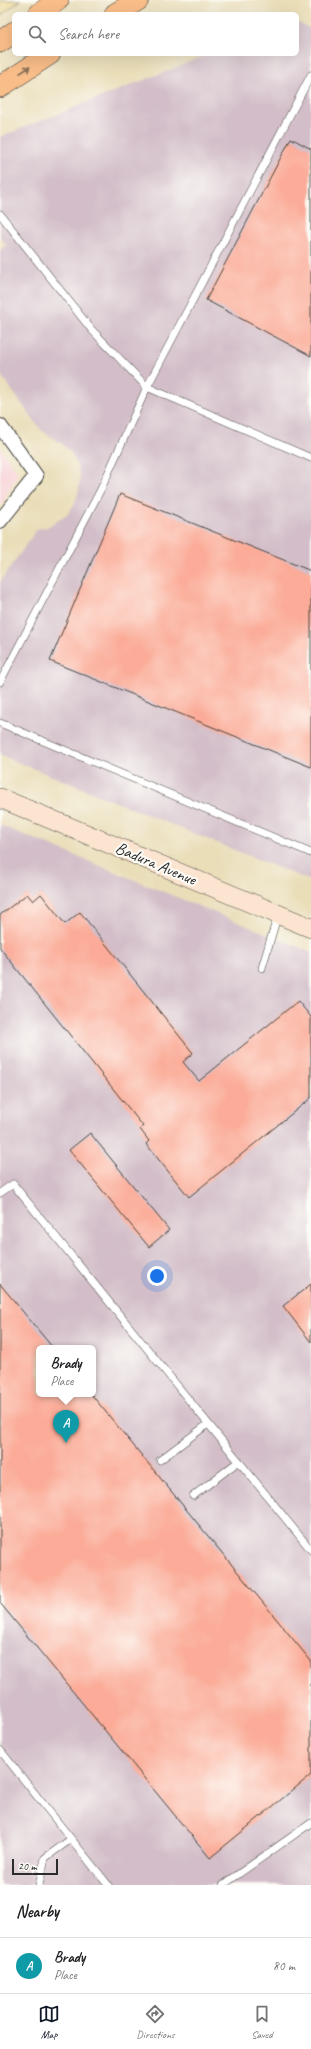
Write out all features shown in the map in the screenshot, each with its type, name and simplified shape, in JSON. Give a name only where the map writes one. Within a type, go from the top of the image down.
[{"type":"main road","points":[[42,12],[58,0]]},
{"type":"main road","points":[[118,12],[138,0]]},
{"type":"main road","points":[[0,42],[12,33]]},
{"type":"main road","points":[[0,87],[47,56]]},
{"type":"main road","name":"Badura Avenue","points":[[0,798],[311,928]]},
{"type":"street","points":[[0,426],[36,476],[0,521]]},
{"type":"lane","points":[[0,682],[101,489],[147,387],[311,75]]},
{"type":"lane","points":[[0,214],[2,222],[91,329],[147,387],[311,458]]},
{"type":"lane","points":[[0,723],[311,853]]},
{"type":"lane","points":[[262,968],[278,914]]},
{"type":"lane","points":[[0,1193],[13,1184],[311,1550]]},
{"type":"lane","points":[[160,1460],[208,1424]]},
{"type":"lane","points":[[193,1496],[239,1461]]},
{"type":"lane","points":[[0,1750],[108,1885]]},
{"type":"lane","points":[[0,1763],[6,1758]]},
{"type":"lane","points":[[223,1885],[311,1823]]},
{"type":"lane","points":[[39,1885],[45,1858],[71,1839]]},
{"type":"shaded area","points":[[299,23],[311,29],[311,881],[0,755],[0,582],[37,529],[47,527],[67,515],[75,503],[79,490],[80,476],[71,453],[61,443],[41,430],[0,374],[0,250],[6,245],[0,236],[0,137],[205,56],[299,56]]},
{"type":"shaded area","points":[[0,448],[18,473],[0,507]]},
{"type":"shaded area","points":[[0,825],[311,952],[311,1885],[0,1885]]},
{"type":"sand","points":[[0,0],[21,0],[0,16]]},
{"type":"building","points":[[291,138],[311,149],[311,356],[206,300]]},
{"type":"building","points":[[120,494],[311,571],[311,767],[50,661]]},
{"type":"building","points":[[27,894],[33,901],[41,894],[65,924],[80,912],[193,1053],[183,1062],[199,1081],[298,1001],[311,1017],[311,1098],[189,1197],[146,1144],[149,1141],[140,1129],[143,1126],[0,948],[0,915]]},
{"type":"building","points":[[90,1133],[169,1230],[149,1247],[69,1150]]},
{"type":"building","points":[[0,1284],[51,1345],[36,1345],[36,1397],[93,1397],[311,1661],[311,1775],[210,1858],[0,1603]]},
{"type":"building","points":[[311,1284],[311,1342],[283,1306]]},
{"type":"place","name":"Brady","points":[[66,1443]]}]
